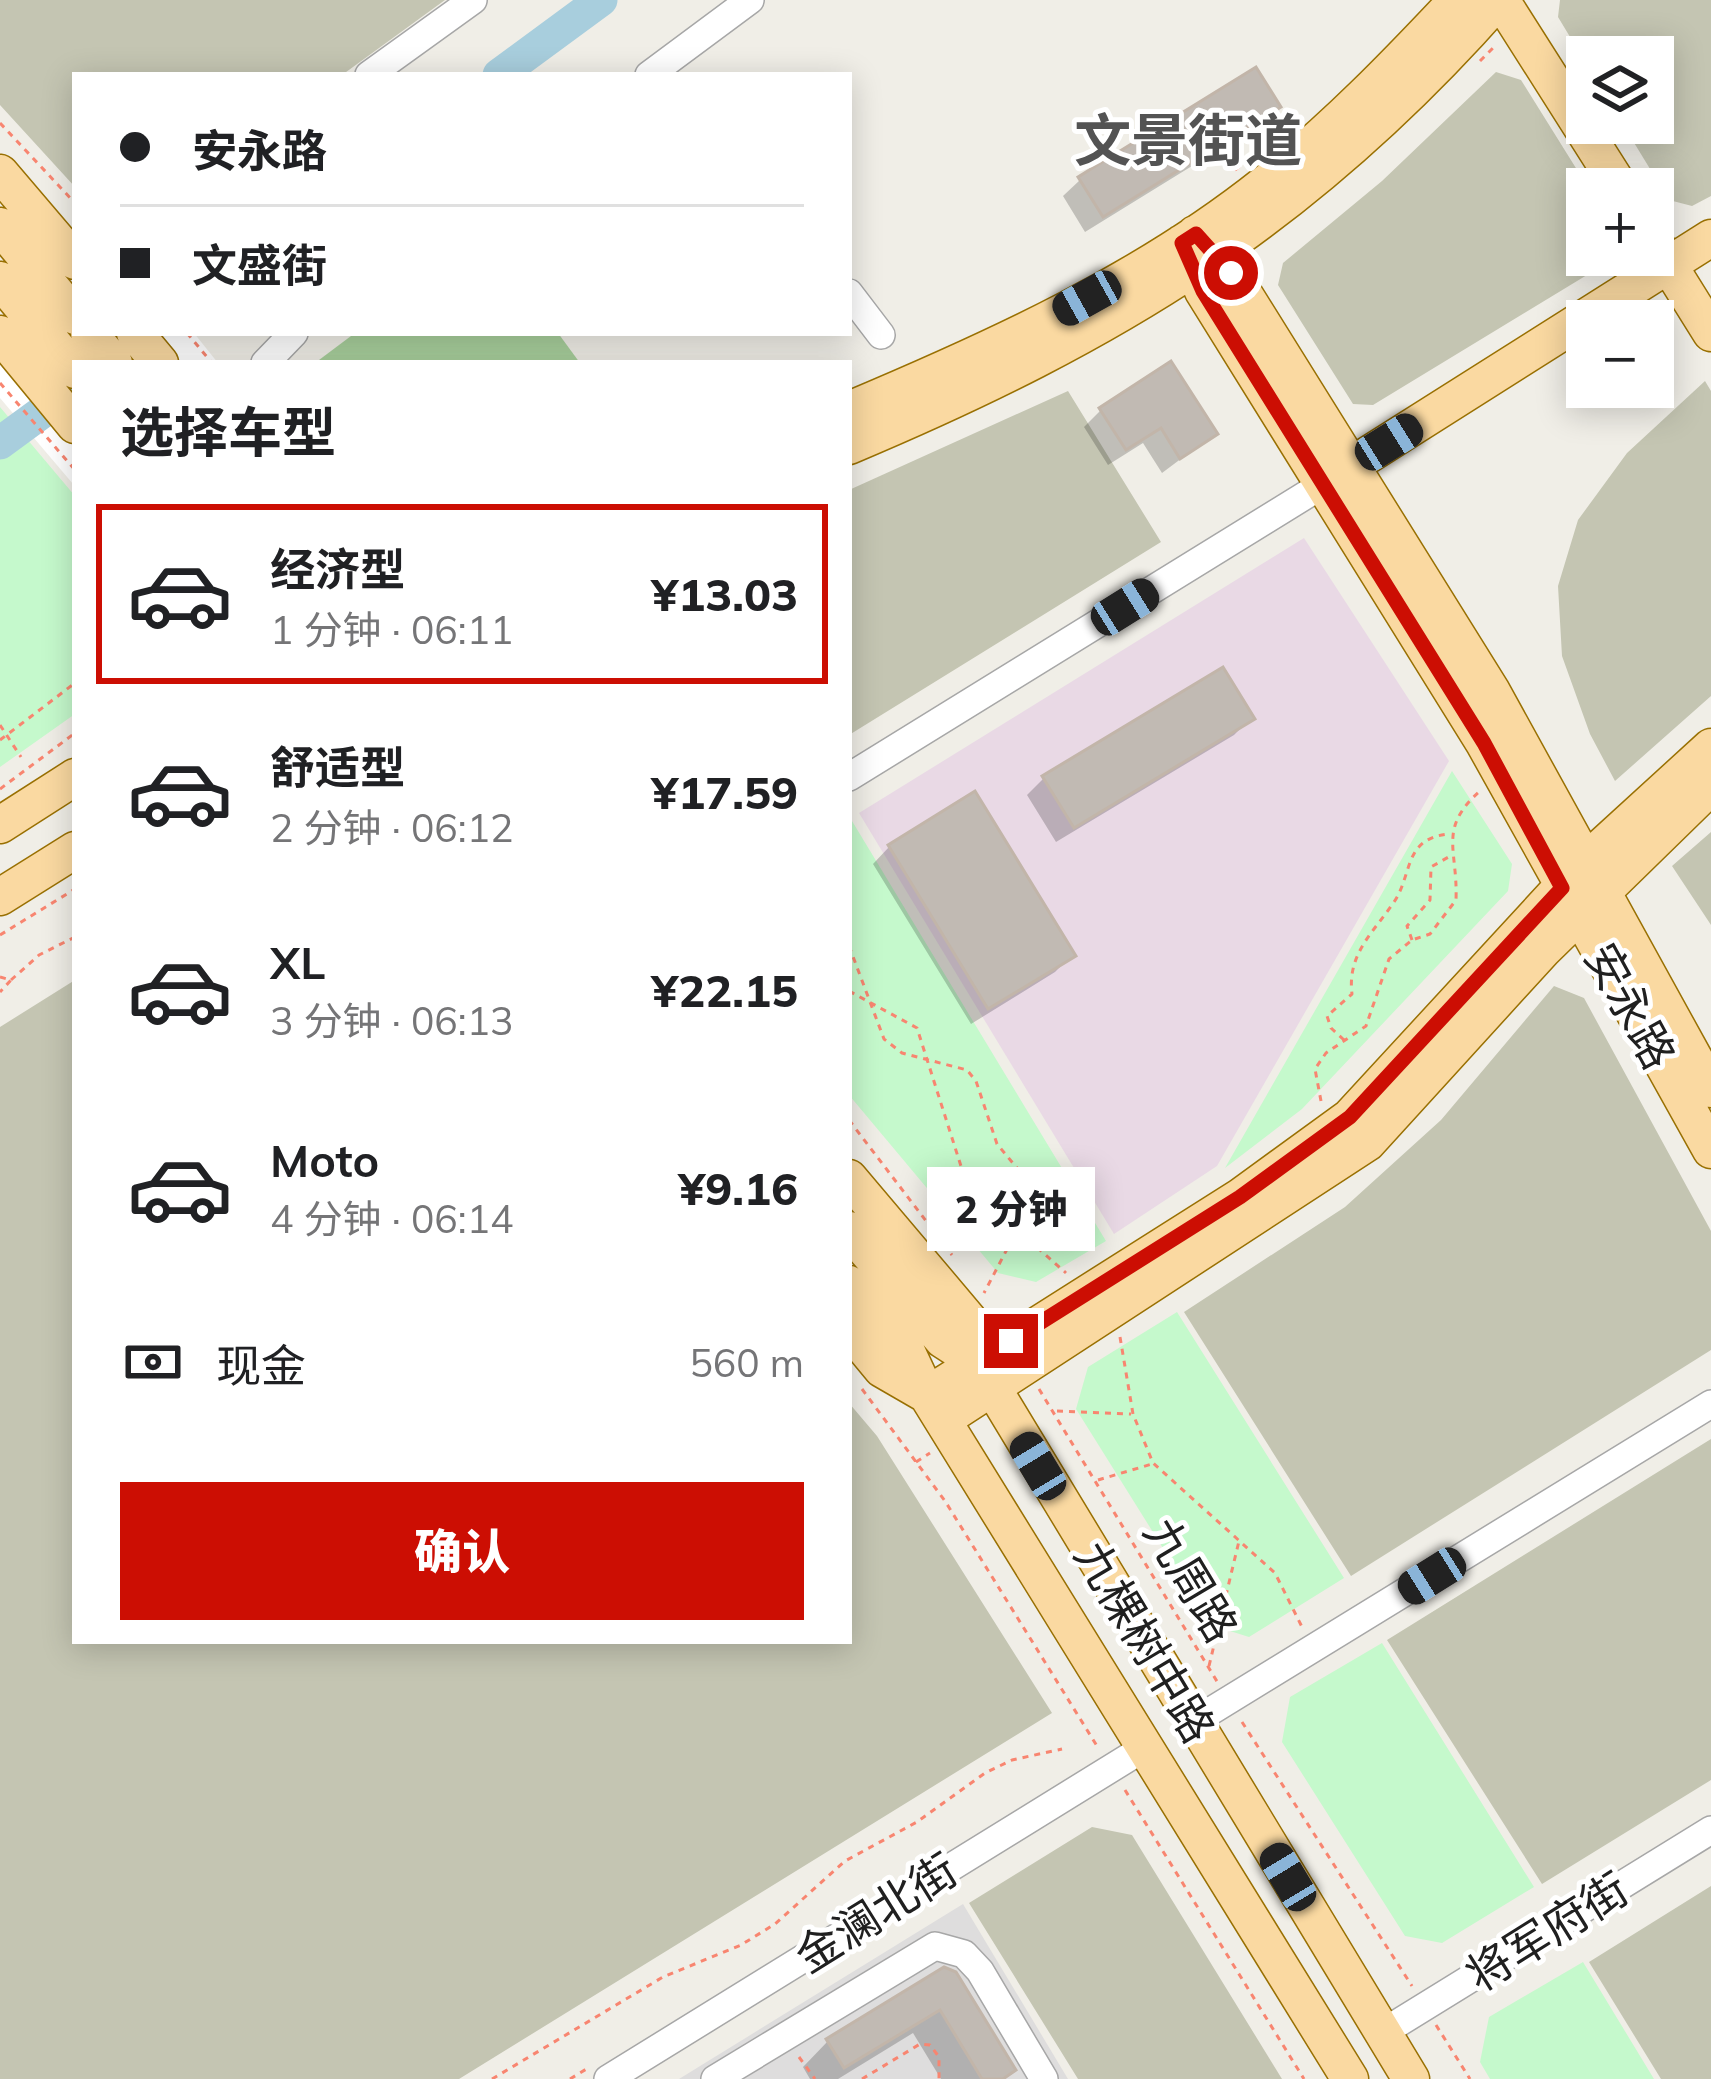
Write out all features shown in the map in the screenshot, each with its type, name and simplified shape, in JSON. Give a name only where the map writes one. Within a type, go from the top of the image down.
[{"type":"main road","points":[[852,409],[1197,250],[1342,119],[1457,0]]},
{"type":"main road","points":[[852,445],[1057,352],[1197,250],[1348,154],[1422,84],[1499,0],[1607,168]]},
{"type":"main road","points":[[0,173],[71,249]]},
{"type":"main road","points":[[0,226],[72,312]]},
{"type":"main road","points":[[1674,248],[1711,238]]},
{"type":"main road","name":"安永路","points":[[1197,250],[1335,476],[1484,743],[1711,1089]]},
{"type":"main road","points":[[1674,273],[1711,333]]},
{"type":"main road","points":[[1335,476],[1626,276]]},
{"type":"main road","points":[[0,280],[72,366]]},
{"type":"main road","points":[[0,334],[72,421]]},
{"type":"main road","points":[[92,336],[112,360]]},
{"type":"main road","points":[[138,336],[158,360]]},
{"type":"main road","points":[[984,1375],[1026,1366],[1367,1143],[1581,890],[1711,746]]},
{"type":"main road","points":[[0,824],[72,779]]},
{"type":"main road","points":[[852,1333],[882,1370],[935,1407],[1350,1117],[1581,890],[1711,786]]},
{"type":"main road","points":[[0,897],[72,852]]},
{"type":"main road","name":"安永路","points":[[1581,890],[1711,1150]]},
{"type":"main road","points":[[852,1182],[969,1320],[984,1375]]},
{"type":"main road","name":"九棵树中路","points":[[852,1234],[943,1340],[984,1375],[1411,2079]]},
{"type":"main road","name":"九棵树中路","points":[[852,1288],[907,1352],[935,1407],[1350,2079]]},
{"type":"street","points":[[373,72],[473,0]]},
{"type":"street","points":[[668,70],[751,0]]},
{"type":"street","points":[[852,297],[881,335]]},
{"type":"street","points":[[268,360],[290,336]]},
{"type":"street","points":[[852,775],[1335,476]]},
{"type":"street","points":[[1193,1722],[1711,1404]]},
{"type":"street","name":"金澜北街","points":[[608,2079],[1144,1748]]},
{"type":"street","name":"将军府街","points":[[1382,2033],[1711,1830]]},
{"type":"street","points":[[715,2079],[921,1951],[950,1948],[980,1971],[1044,2079]]},
{"type":"path","points":[[0,123],[72,200]]},
{"type":"path","points":[[1233,172],[1260,151]]},
{"type":"path","points":[[190,336],[210,360]]},
{"type":"path","points":[[0,383],[72,467]]},
{"type":"path","points":[[0,740],[72,684]]},
{"type":"path","points":[[0,724],[21,757]]},
{"type":"path","points":[[0,789],[72,735]]},
{"type":"path","points":[[1327,1112],[1314,1086],[1315,1069],[1366,1027],[1389,958],[1412,940],[1430,934],[1456,899],[1450,834],[1458,811],[1482,789]]},
{"type":"path","points":[[1345,1041],[1331,1028],[1327,1016],[1352,994],[1350,977],[1366,934],[1403,886],[1406,862],[1422,843],[1450,834]]},
{"type":"path","points":[[1412,940],[1406,926],[1430,900],[1431,867],[1454,855]]},
{"type":"path","points":[[0,935],[72,891]]},
{"type":"path","points":[[0,992],[39,956],[72,939]]},
{"type":"path","points":[[852,956],[884,1039],[902,1053],[967,1070],[997,1144],[1034,1184],[1034,1206],[982,1296],[988,1304]]},
{"type":"path","points":[[0,977],[11,980]]},
{"type":"path","points":[[852,993],[916,1028],[931,1060],[967,1185],[1072,1279]]},
{"type":"path","points":[[852,1124],[954,1257]]},
{"type":"path","points":[[1119,1330],[1133,1414],[1154,1463],[1275,1573],[1312,1650]]},
{"type":"path","name":"九周路","points":[[1026,1366],[1228,1701],[1470,2079]]},
{"type":"path","points":[[862,1389],[944,1502],[1304,2079]]},
{"type":"path","points":[[1053,1411],[1133,1414]]},
{"type":"path","points":[[1097,1480],[1154,1463]]},
{"type":"path","points":[[1208,1667],[1239,1540]]},
{"type":"path","points":[[492,2079],[663,1977],[758,1935],[845,1862],[916,1822],[985,1773],[1012,1760],[1062,1749]]},
{"type":"path","points":[[791,2031],[800,2062],[815,2079]]},
{"type":"path","points":[[862,2079],[920,2044],[930,2045],[939,2057],[939,2079]]},
{"type":"shaded area","points":[[0,0],[445,0],[346,72],[72,72],[72,184],[0,105]]},
{"type":"shaded area","points":[[1560,0],[1711,0],[1711,196],[1692,206],[1674,201],[1674,168],[1649,168],[1635,144],[1674,144],[1674,36],[1569,36],[1558,17]]},
{"type":"shaded area","points":[[1496,72],[1521,80],[1576,168],[1566,168],[1566,276],[1585,276],[1373,405],[1353,404],[1278,285],[1283,263],[1382,181]]},
{"type":"shaded area","points":[[1705,381],[1711,391],[1711,696],[1615,781],[1590,734],[1562,656],[1558,586],[1578,520],[1627,453]]},
{"type":"shaded area","points":[[1068,391],[1161,542],[852,733],[852,489]]},
{"type":"shaded area","points":[[1304,538],[1449,761],[1217,1166],[1114,1234],[859,813]]},
{"type":"shaded area","points":[[1711,832],[1711,925],[1672,866]]},
{"type":"shaded area","points":[[72,982],[72,1644],[852,1644],[852,1407],[877,1436],[1052,1713],[459,2079],[0,2079],[0,1027]]},
{"type":"shaded area","points":[[1554,986],[1584,998],[1711,1231],[1711,1350],[1351,1576],[1184,1312],[1345,1207],[1441,1120]]},
{"type":"shaded area","points":[[1711,1439],[1711,1780],[1542,1884],[1387,1640]]},
{"type":"shaded area","points":[[1092,1827],[1132,1835],[1282,2079],[1078,2079],[969,1903]]},
{"type":"shaded area","points":[[1711,1886],[1711,2079],[1661,2079],[1589,1962]]},
{"type":"shaded area","points":[[963,1904],[1068,2079],[679,2079]]},
{"type":"green space","points":[[351,336],[560,336],[578,360],[319,360]]},
{"type":"green space","points":[[0,407],[72,492],[72,716],[0,767]]},
{"type":"green space","points":[[1452,771],[1512,864],[1508,891],[1302,1109],[1225,1168]]},
{"type":"green space","points":[[852,821],[1106,1241],[1036,1282],[998,1273],[852,1099]]},
{"type":"green space","points":[[1177,1312],[1344,1578],[1249,1637],[1211,1625],[1076,1409],[1088,1367]]},
{"type":"green space","points":[[1382,1643],[1534,1887],[1442,1943],[1405,1936],[1282,1742],[1290,1697]]},
{"type":"green space","points":[[1583,1962],[1654,2079],[1490,2079],[1480,2062],[1489,2017]]},
{"type":"pier","points":[[72,278],[72,336],[196,336],[216,360],[72,360],[72,483],[0,398],[0,336]]},
{"type":"building","points":[[1256,67],[1281,107],[1103,217],[1078,177]]},
{"type":"building","points":[[1171,361],[1218,434],[1180,459],[1161,428],[1126,450],[1099,408]]},
{"type":"building","points":[[1223,667],[1255,719],[1074,828],[1042,776]]},
{"type":"building","points":[[975,791],[1076,956],[988,1009],[888,845]]},
{"type":"building","points":[[944,1967],[956,1972],[1016,2070],[1003,2079],[982,2079],[940,2010],[844,2068],[826,2039]]},
{"type":"waterway","points":[[503,72],[601,0]]},
{"type":"waterway","points":[[0,443],[72,390]]},
{"type":"district","name":"文景街道","points":[[1188,141]]},
{"type":"route","points":[[1011,1341],[1240,1197],[1350,1117],[1562,888],[1484,743],[1203,291],[1182,243],[1196,234],[1231,273]]}]
